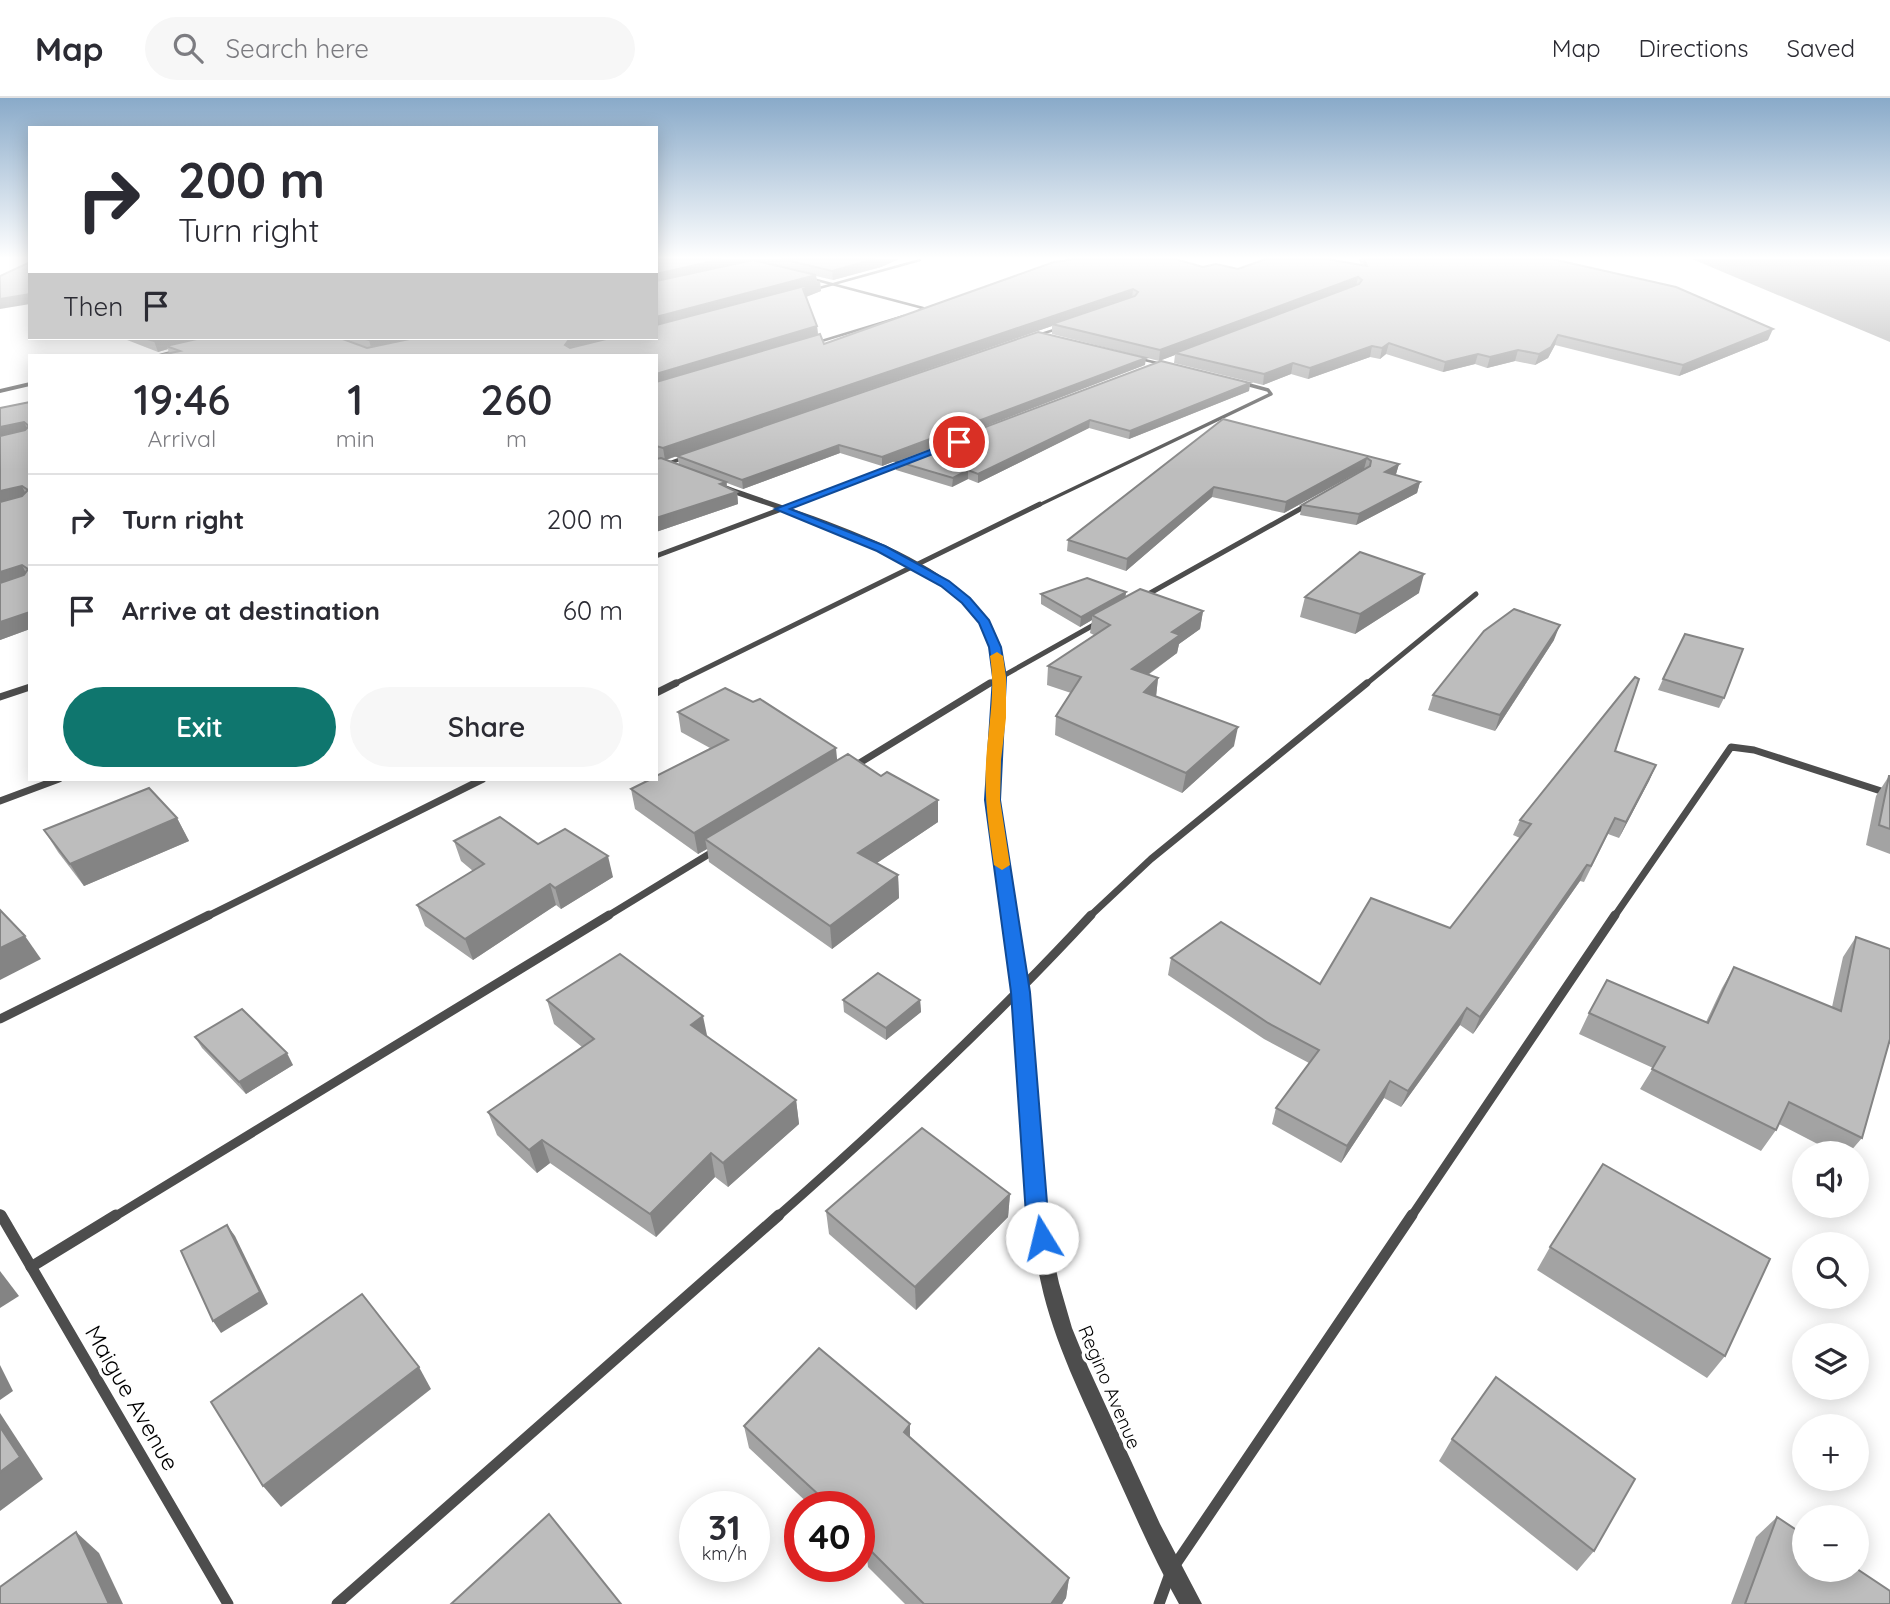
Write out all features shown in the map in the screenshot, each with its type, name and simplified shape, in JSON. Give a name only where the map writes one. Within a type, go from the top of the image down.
[{"type":"street","points":[[813,343],[859,329]]},
{"type":"street","points":[[1024,340],[1054,329]]},
{"type":"street","points":[[1037,335],[1049,338]]},
{"type":"street","points":[[162,354],[197,346]]},
{"type":"street","points":[[1126,356],[1176,367]]},
{"type":"street","points":[[1151,369],[1177,359]]},
{"type":"street","points":[[658,692],[914,564],[1271,394],[1268,390],[1238,382]]},
{"type":"street","points":[[0,391],[28,384]]},
{"type":"street","points":[[659,465],[690,456]]},
{"type":"street","points":[[658,555],[908,461]]},
{"type":"street","name":"Regino Avenue","points":[[659,465],[780,509],[914,564],[966,600],[985,622],[995,647],[1000,677],[993,800],[1020,992],[1037,1215],[1051,1286],[1075,1362],[1171,1571],[1191,1604]]},
{"type":"street","points":[[1134,602],[1316,500]]},
{"type":"street","points":[[337,1604],[887,1120],[1020,992],[1098,907],[1151,859],[1476,594]]},
{"type":"street","points":[[846,771],[1000,677],[1110,616]]},
{"type":"street","points":[[0,697],[28,688]]},
{"type":"street","points":[[1158,1604],[1171,1571],[1726,751],[1731,747],[1754,750],[1890,794]]},
{"type":"street","points":[[0,801],[54,781]]},
{"type":"street","points":[[0,1019],[479,781]]},
{"type":"street","points":[[31,1267],[728,843]]},
{"type":"street","name":"Maigue Avenue","points":[[0,1214],[228,1604]]},
{"type":"shaded area","points":[[1860,329],[1890,329],[1890,342]]},
{"type":"building","points":[[658,329],[806,329],[658,373],[658,354],[166,354],[180,351],[166,346],[192,340],[345,340],[367,348],[405,340],[572,340],[565,345],[570,348],[602,340],[658,340]]},
{"type":"building","points":[[865,329],[1014,329],[663,448],[658,447],[658,381],[820,334],[824,344]]},
{"type":"building","points":[[1074,329],[1216,329],[1160,350]]},
{"type":"building","points":[[1238,329],[1772,329],[1683,365],[1558,335],[1551,347],[1539,354],[1518,350],[1490,357],[1478,354],[1445,362],[1389,343],[1382,348],[1372,346],[1310,368],[1293,363],[1264,374],[1175,353]]},
{"type":"building","points":[[1038,332],[1146,358],[882,457],[839,445],[742,480],[677,456]]},
{"type":"building","points":[[1161,361],[1250,383],[1130,431],[1090,420],[978,474],[968,470],[953,478],[895,461]]},
{"type":"building","points":[[28,402],[28,425],[24,422],[0,427],[0,408]]},
{"type":"building","points":[[1223,419],[1399,464],[1385,472],[1420,482],[1359,514],[1302,505],[1370,466],[1371,461],[1367,458],[1286,502],[1214,487],[1127,559],[1068,540]]},
{"type":"building","points":[[28,427],[28,490],[22,486],[0,491],[0,436]]},
{"type":"building","points":[[658,459],[726,482],[720,484],[737,492],[658,517]]},
{"type":"building","points":[[28,490],[28,569],[22,565],[0,572],[0,502],[22,496]]},
{"type":"building","points":[[1360,552],[1424,574],[1360,614],[1305,597]]},
{"type":"building","points":[[28,569],[28,613],[0,622],[0,583],[24,575]]},
{"type":"building","points":[[1087,578],[1126,592],[1081,617],[1041,594]]},
{"type":"building","points":[[1140,589],[1203,611],[1172,632],[1180,635],[1132,669],[1158,678],[1144,692],[1238,727],[1186,773],[1056,716],[1081,677],[1048,666],[1110,625],[1092,615]]},
{"type":"building","points":[[1514,609],[1560,625],[1500,715],[1433,695],[1484,631]]},
{"type":"building","points":[[1685,634],[1743,649],[1724,698],[1663,679]]},
{"type":"building","points":[[1635,677],[1639,679],[1615,751],[1656,765],[1626,822],[1615,818],[1591,866],[1587,865],[1480,1017],[1467,1008],[1408,1091],[1390,1081],[1347,1146],[1276,1108],[1319,1050],[1268,1023],[1171,958],[1221,922],[1320,984],[1371,898],[1450,928],[1531,824],[1520,820]]},
{"type":"building","points":[[725,688],[753,702],[760,699],[836,748],[694,833],[631,789],[647,781],[658,781],[658,775],[728,740],[678,712]]},
{"type":"building","points":[[848,754],[881,776],[887,772],[938,800],[858,853],[898,875],[830,926],[705,839]]},
{"type":"building","points":[[1890,776],[1890,829],[1879,825]]},
{"type":"building","points":[[149,788],[177,818],[70,864],[44,830]]},
{"type":"building","points":[[500,817],[538,844],[565,829],[608,856],[555,888],[550,884],[465,939],[417,905],[484,864],[454,841]]},
{"type":"building","points":[[0,910],[25,936],[0,948]]},
{"type":"building","points":[[1856,937],[1890,949],[1890,1039],[1862,1138],[1789,1102],[1776,1130],[1652,1069],[1665,1047],[1589,1013],[1607,980],[1708,1023],[1734,967],[1841,1011]]},
{"type":"building","points":[[620,954],[703,1016],[691,1025],[796,1100],[723,1163],[711,1153],[650,1214],[542,1140],[529,1150],[488,1112],[594,1039],[547,1000]]},
{"type":"building","points":[[878,973],[920,1000],[886,1028],[843,1000]]},
{"type":"building","points":[[242,1009],[287,1053],[239,1082],[195,1037]]},
{"type":"building","points":[[922,1128],[1010,1194],[915,1287],[826,1211]]},
{"type":"building","points":[[1603,1164],[1770,1259],[1725,1356],[1550,1247]]},
{"type":"building","points":[[227,1225],[260,1292],[213,1321],[181,1251]]},
{"type":"building","points":[[362,1294],[419,1367],[263,1486],[211,1402]]},
{"type":"building","points":[[819,1348],[910,1424],[904,1432],[1069,1578],[1051,1604],[924,1604],[875,1555],[875,1491],[815,1491],[744,1426]]},
{"type":"building","points":[[1496,1377],[1635,1479],[1594,1551],[1452,1439]]},
{"type":"building","points":[[0,1427],[20,1457],[0,1472]]},
{"type":"building","points":[[549,1514],[621,1604],[451,1604]]},
{"type":"building","points":[[1777,1517],[1792,1527],[1792,1582],[1869,1582],[1869,1577],[1890,1591],[1890,1604],[1745,1604]]},
{"type":"building","points":[[76,1532],[109,1604],[0,1604],[0,1587]]},
{"type":"slow traffic","points":[[997,656],[1000,677],[999,718],[993,760],[993,800],[1002,865]]},
{"type":"route","points":[[959,442],[780,509],[881,549],[914,564],[945,583],[966,600],[985,622],[995,647],[1000,677],[999,718],[993,760],[993,800],[1020,992],[1037,1215],[1042,1238]]}]
